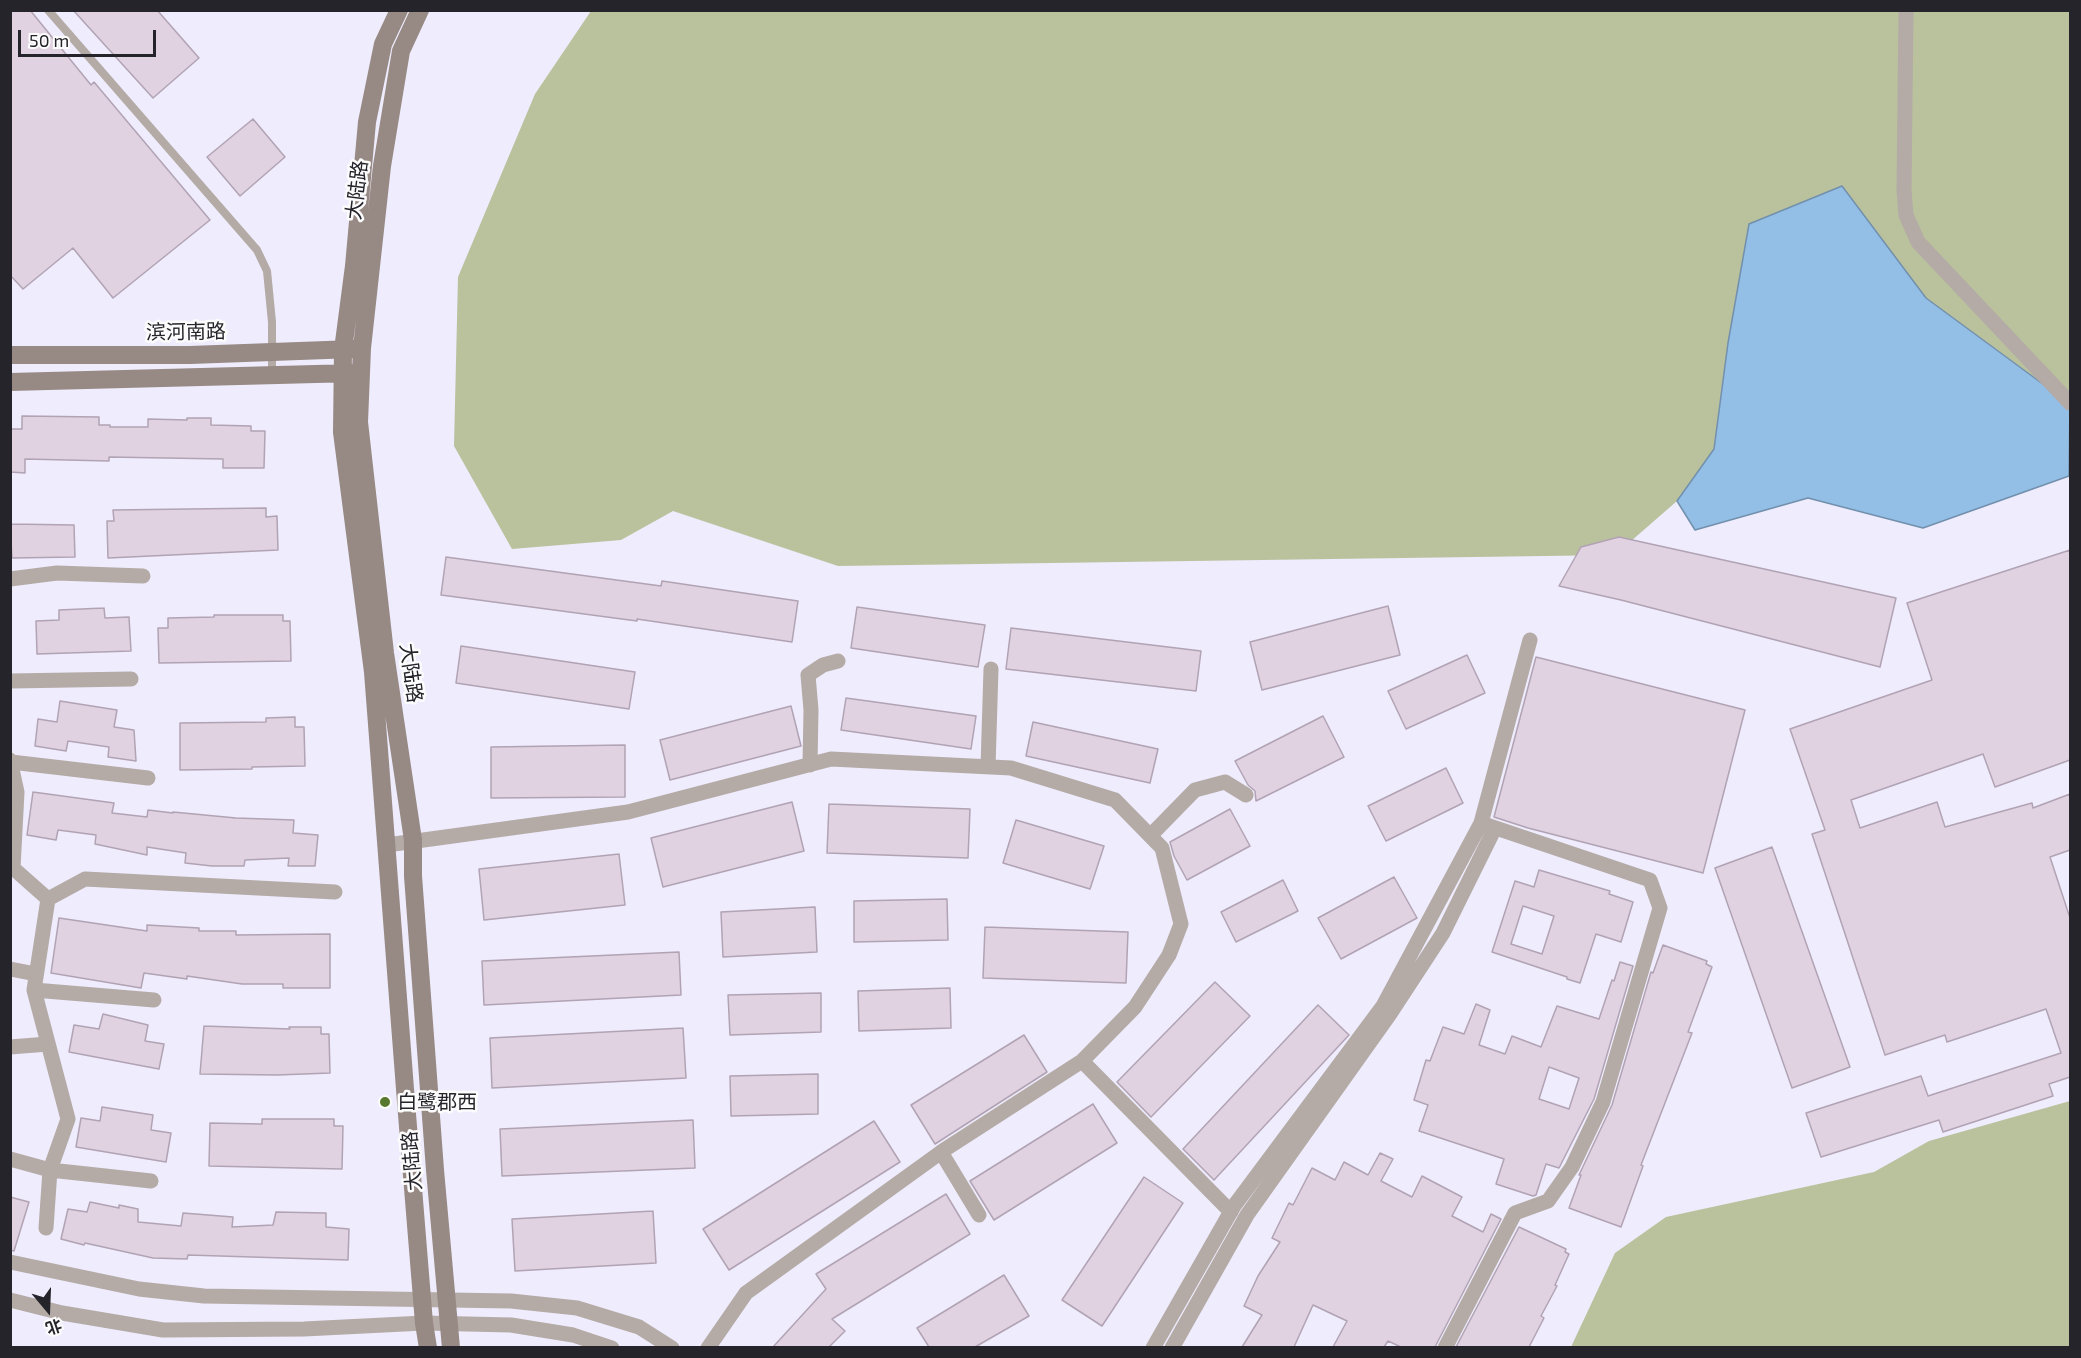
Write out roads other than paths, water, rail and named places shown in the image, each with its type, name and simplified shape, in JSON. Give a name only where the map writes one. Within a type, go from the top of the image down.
[{"type":"main road","name":"大陆路","points":[[399,10],[384,44],[367,122],[354,266],[343,350],[342,432],[373,672],[422,1299],[428,1347]]},
{"type":"main road","name":"大陆路","points":[[420,10],[401,51],[382,166],[362,348],[359,422],[385,653],[413,840],[413,876],[451,1347]]},
{"type":"main road","name":"滨河南路","points":[[10,355],[190,355],[362,348]]},
{"type":"main road","points":[[10,382],[361,372]]},
{"type":"street","points":[[1906,10],[1904,190],[1906,215],[1918,242],[2070,403]]},
{"type":"street","points":[[10,579],[57,573],[143,576]]},
{"type":"street","points":[[1172,1347],[1247,1215],[1390,1014],[1443,933],[1488,826],[1530,640]]},
{"type":"street","points":[[810,765],[811,710],[808,675],[823,665],[838,661]]},
{"type":"street","points":[[988,767],[991,669]]},
{"type":"street","points":[[10,681],[131,679]]},
{"type":"street","points":[[387,845],[628,812],[831,759],[1011,768],[1115,800],[1162,848],[1180,924],[1169,955],[1135,1007],[1082,1061],[941,1152],[746,1293],[708,1347]]},
{"type":"street","points":[[48,898],[12,866],[17,792],[11,761],[148,778]]},
{"type":"street","points":[[1150,836],[1195,790],[1225,782],[1246,795]]},
{"type":"street","points":[[1153,1347],[1231,1212],[1383,1006],[1488,826]]},
{"type":"street","points":[[1445,1347],[1515,1213],[1548,1202],[1572,1167],[1603,1102],[1660,908],[1650,880],[1488,826]]},
{"type":"street","points":[[48,898],[86,879],[335,892]]},
{"type":"street","points":[[45,1228],[50,1170],[68,1119],[34,990],[48,898]]},
{"type":"street","points":[[10,969],[36,974]]},
{"type":"street","points":[[34,990],[154,1000]]},
{"type":"street","points":[[10,1047],[48,1044]]},
{"type":"street","points":[[1082,1061],[1231,1212]]},
{"type":"street","points":[[941,1152],[979,1215]]},
{"type":"street","points":[[10,1160],[50,1170],[151,1181]]},
{"type":"street","points":[[10,1262],[139,1289],[204,1296],[511,1301],[577,1308],[639,1327],[672,1347]]},
{"type":"street","points":[[10,1300],[62,1313],[163,1330],[304,1329],[424,1323],[511,1325],[573,1335],[612,1347]]},
{"type":"lane","points":[[48,10],[257,250],[267,271],[272,322],[272,376]]},
{"type":"water","points":[[1842,186],[1926,298],[2070,404],[2069,476],[1923,528],[1808,498],[1695,530],[1677,501],[1714,449],[1728,343],[1749,224]]},
{"type":"place","name":"白鹭郡西","points":[[385,1102]]}]
